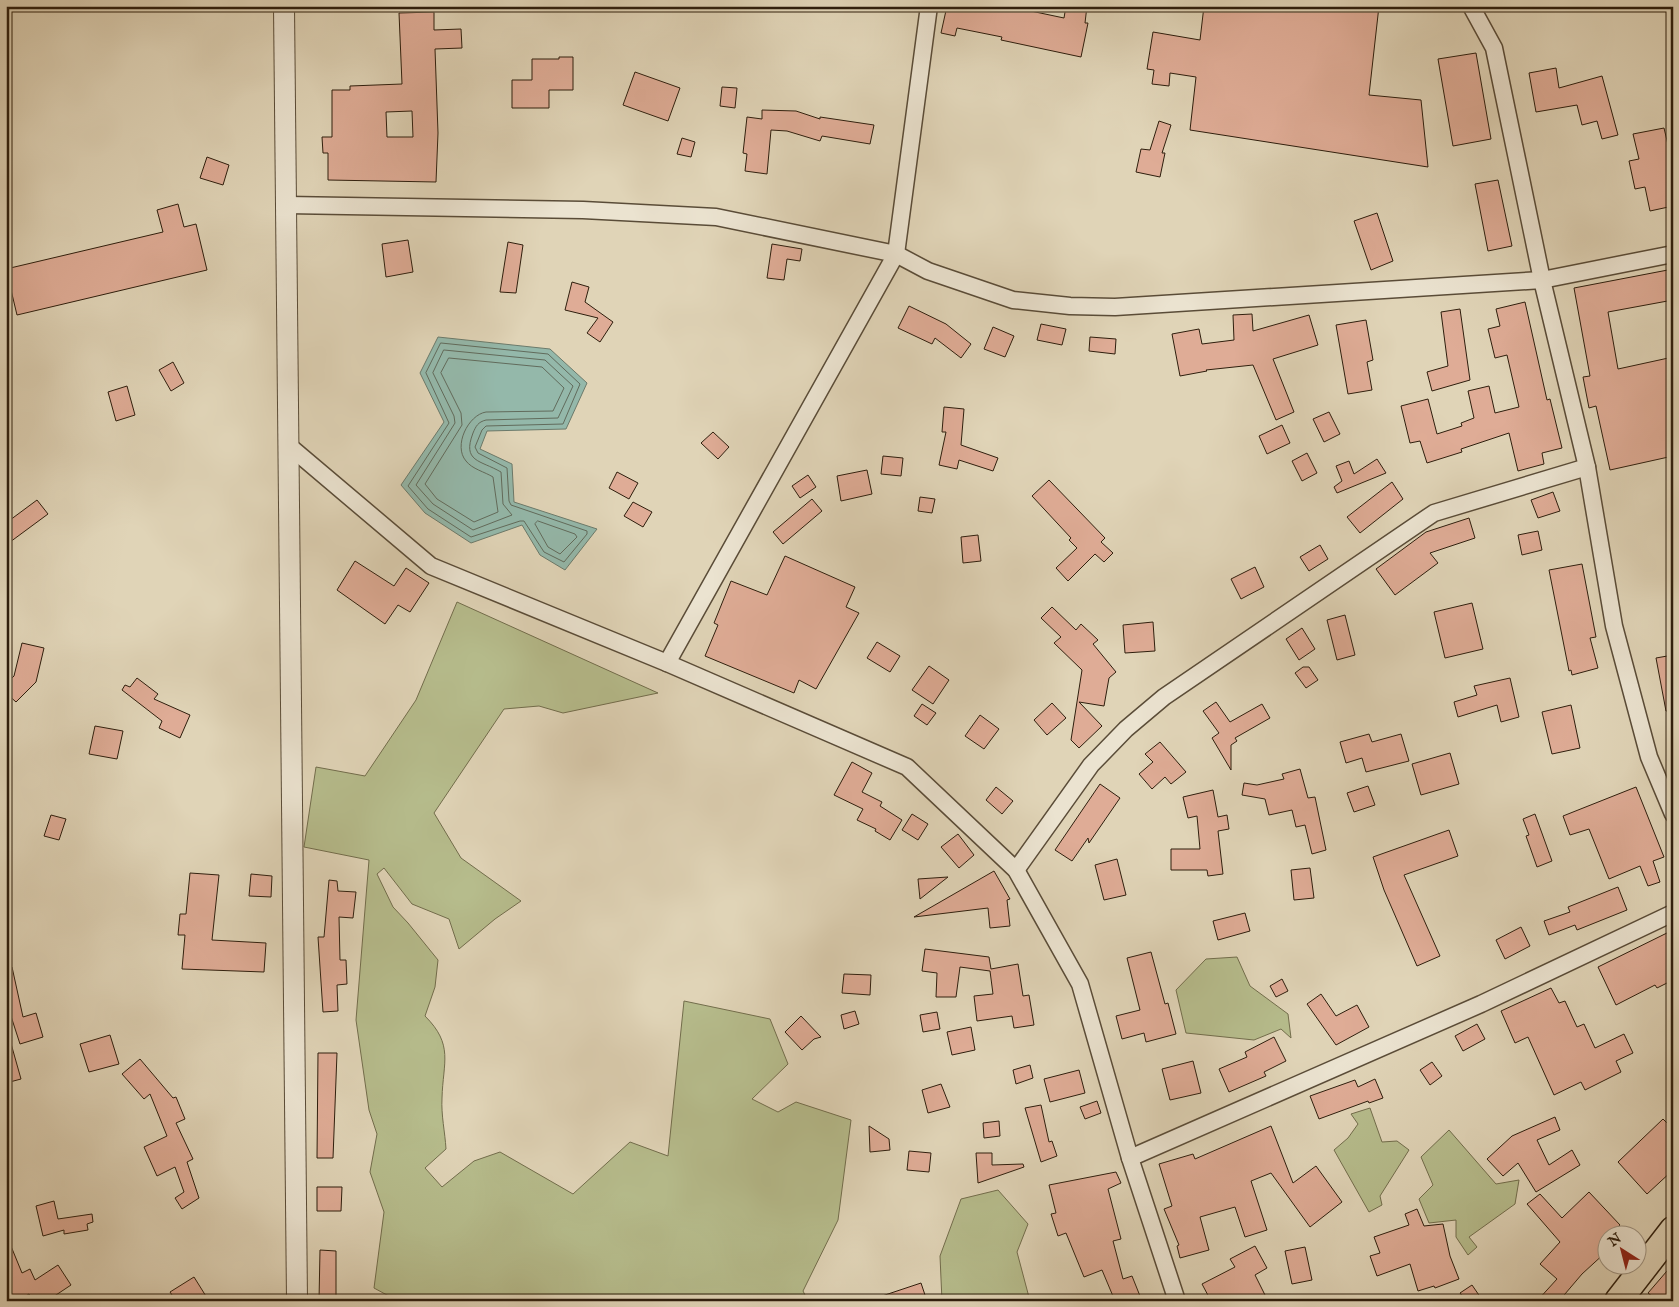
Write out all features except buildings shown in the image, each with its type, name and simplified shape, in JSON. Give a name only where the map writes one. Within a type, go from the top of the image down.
[{"type":"highway","points":[[1618,1301],[1673,1230]]},
{"type":"street","points":[[284,6],[297,1301]]},
{"type":"street","points":[[667,663],[896,254],[929,6]]},
{"type":"street","points":[[1471,6],[1494,48],[1542,280],[1587,467],[1614,626],[1649,757],[1673,814]]},
{"type":"street","points":[[287,205],[583,210],[716,217],[896,254],[928,271],[1013,300],[1070,306],[1115,308],[1542,280],[1673,254]]},
{"type":"street","points":[[288,445],[431,566],[667,663],[907,766],[1016,870],[1080,984],[1130,1158],[1177,1301]]},
{"type":"street","points":[[1016,870],[1091,765],[1126,729],[1164,697],[1434,514],[1587,467]]},
{"type":"street","points":[[1130,1158],[1481,1004],[1673,913]]},
{"type":"green space","points":[[457,602],[658,693],[563,713],[539,706],[504,709],[434,813],[461,858],[521,901],[495,919],[459,949],[449,919],[412,904],[384,868],[377,874],[393,907],[438,960],[435,987],[425,1016],[440,1036],[445,1054],[442,1104],[446,1149],[425,1168],[442,1187],[474,1161],[500,1152],[573,1194],[630,1142],[668,1156],[684,1001],[770,1019],[788,1064],[752,1099],[778,1112],[796,1102],[851,1120],[838,1220],[803,1291],[808,1301],[398,1301],[374,1288],[384,1212],[370,1172],[377,1134],[369,1110],[356,1020],[369,860],[304,847],[316,767],[365,776],[416,700]]},
{"type":"green space","points":[[1237,957],[1250,986],[1288,1014],[1291,1038],[1281,1029],[1254,1040],[1186,1033],[1176,990],[1206,959]]},
{"type":"green space","points":[[1370,1108],[1382,1142],[1397,1141],[1409,1150],[1380,1196],[1382,1205],[1369,1212],[1334,1150],[1348,1138],[1358,1124],[1351,1114]]},
{"type":"green space","points":[[1449,1130],[1496,1184],[1519,1180],[1515,1204],[1469,1237],[1477,1247],[1468,1255],[1456,1237],[1456,1220],[1429,1223],[1419,1199],[1433,1185],[1421,1157]]},
{"type":"green space","points":[[998,1190],[1028,1224],[1017,1252],[1030,1301],[942,1301],[940,1256],[961,1199]]},
{"type":"water","points":[[438,337],[550,349],[587,383],[566,429],[487,431],[480,449],[512,464],[514,502],[597,529],[565,570],[540,555],[522,525],[471,543],[425,513],[401,485],[444,422],[420,373]]}]
